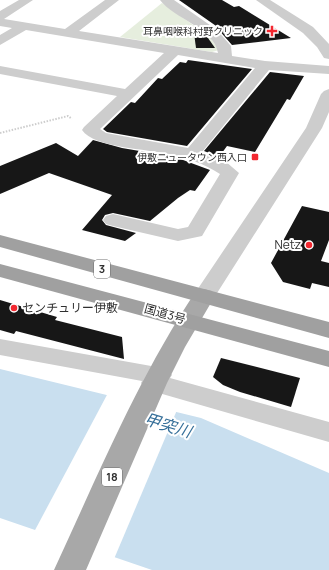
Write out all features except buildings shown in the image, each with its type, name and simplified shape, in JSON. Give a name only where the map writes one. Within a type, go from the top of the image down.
[{"type":"highway","name":"3","points":[[0,241],[329,330]]},
{"type":"highway","name":"国道3号","points":[[0,270],[329,359]]},
{"type":"main road","name":"18","points":[[70,570],[156,379],[204,296]]},
{"type":"street","points":[[0,16],[27,0]]},
{"type":"street","points":[[66,34],[113,0]]},
{"type":"street","points":[[166,0],[212,33],[224,46],[226,59]]},
{"type":"street","points":[[262,0],[312,32],[324,46],[329,55]]},
{"type":"street","points":[[0,22],[22,27],[265,65],[329,70]]},
{"type":"street","points":[[0,41],[22,27]]},
{"type":"street","points":[[113,220],[178,235],[195,232],[230,173],[221,165],[192,154],[101,137],[90,130],[174,51]]},
{"type":"street","points":[[192,154],[265,65]]},
{"type":"street","points":[[0,70],[128,94]]},
{"type":"street","points":[[204,296],[314,128],[329,94]]},
{"type":"street","points":[[0,347],[156,379],[329,432]]},
{"type":"path","points":[[0,133],[68,116],[90,130]]},
{"type":"green space","points":[[162,3],[210,37],[219,50],[212,52],[120,37]]},
{"type":"water","name":"甲突川","points":[[0,369],[201,418],[329,473],[329,570],[152,570],[0,518]]},
{"type":"pier","points":[[108,393],[177,410],[114,559],[34,532]]},
{"type":"place","name":"耳鼻咽喉科村野クリニック","points":[[272,31]]},
{"type":"place","name":"伊敷ニュータウン西入口","points":[[255,157]]},
{"type":"place","name":"Netz","points":[[309,245]]},
{"type":"place","name":"センチュリー伊敷","points":[[14,308]]}]
